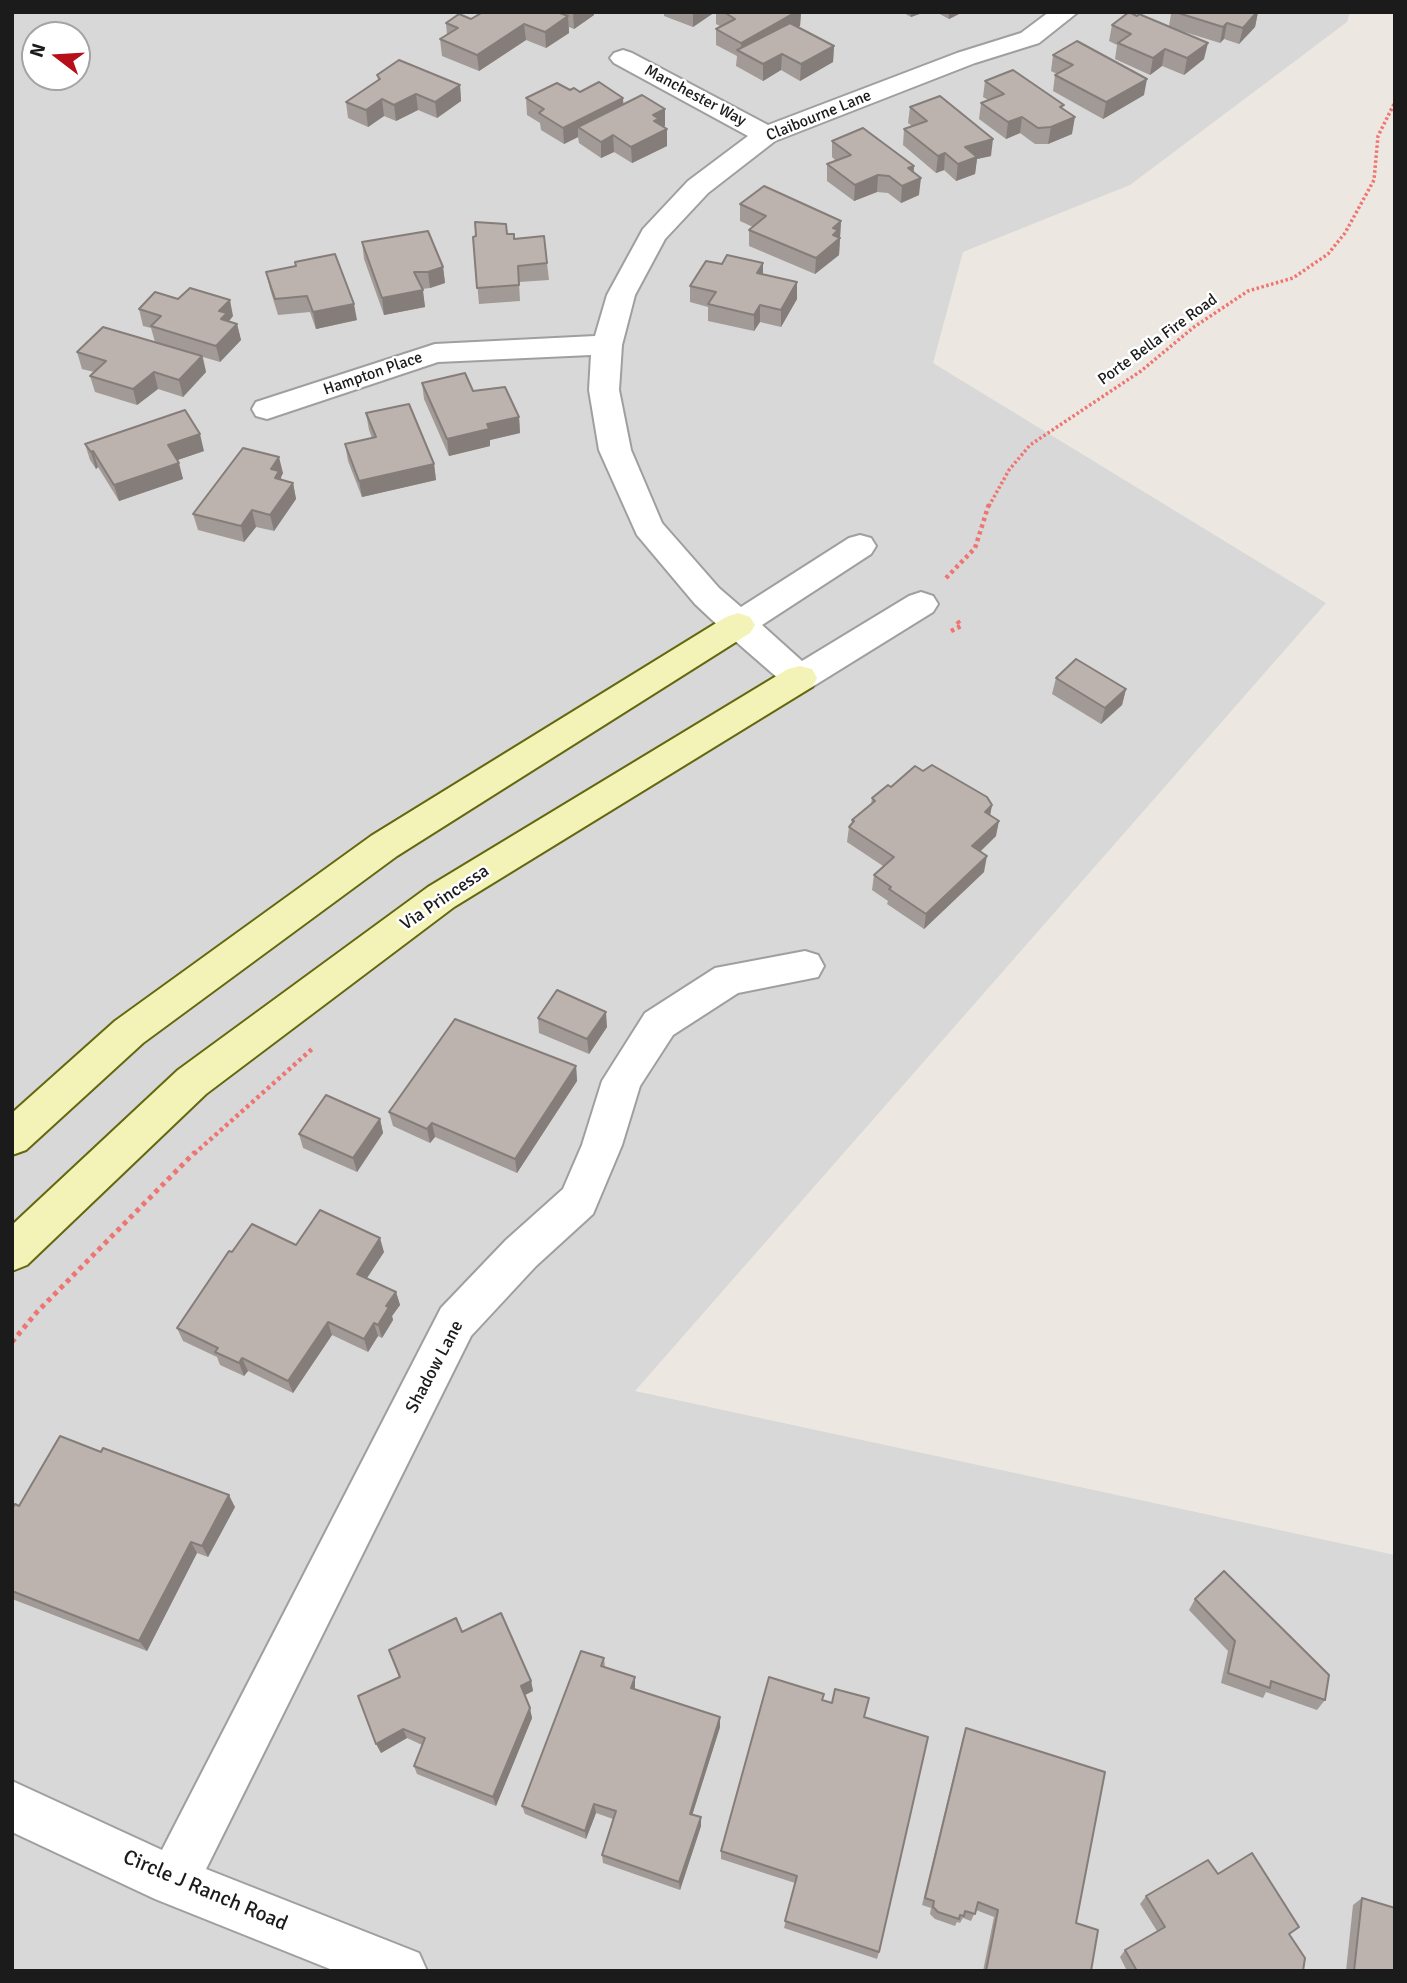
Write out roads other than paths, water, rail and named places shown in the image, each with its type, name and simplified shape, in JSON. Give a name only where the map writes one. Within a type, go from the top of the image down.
[{"type":"street","name":"Claibourne Lane","points":[[800,678],[707,596],[649,527],[615,450],[604,390],[607,345],[621,295],[653,235],[698,187],[766,135],[965,58],[1030,38],[1066,12]]},
{"type":"street","name":"Manchester Way","points":[[623,58],[766,135]]},
{"type":"street","name":"Hampton Place","points":[[267,410],[435,353],[607,345]]},
{"type":"street","points":[[12,1138],[129,1032],[384,846],[860,546]]},
{"type":"street","name":"Via Princessa","points":[[12,1252],[192,1082],[441,897],[800,678],[928,596]]},
{"type":"street","name":"Shadow Lane","points":[[173,1881],[456,1322],[521,1253],[578,1201],[602,1145],[622,1081],[659,1024],[729,979],[805,965]]},
{"type":"street","name":"Circle J Ranch Road","points":[[12,1806],[173,1881],[401,1971]]}]
